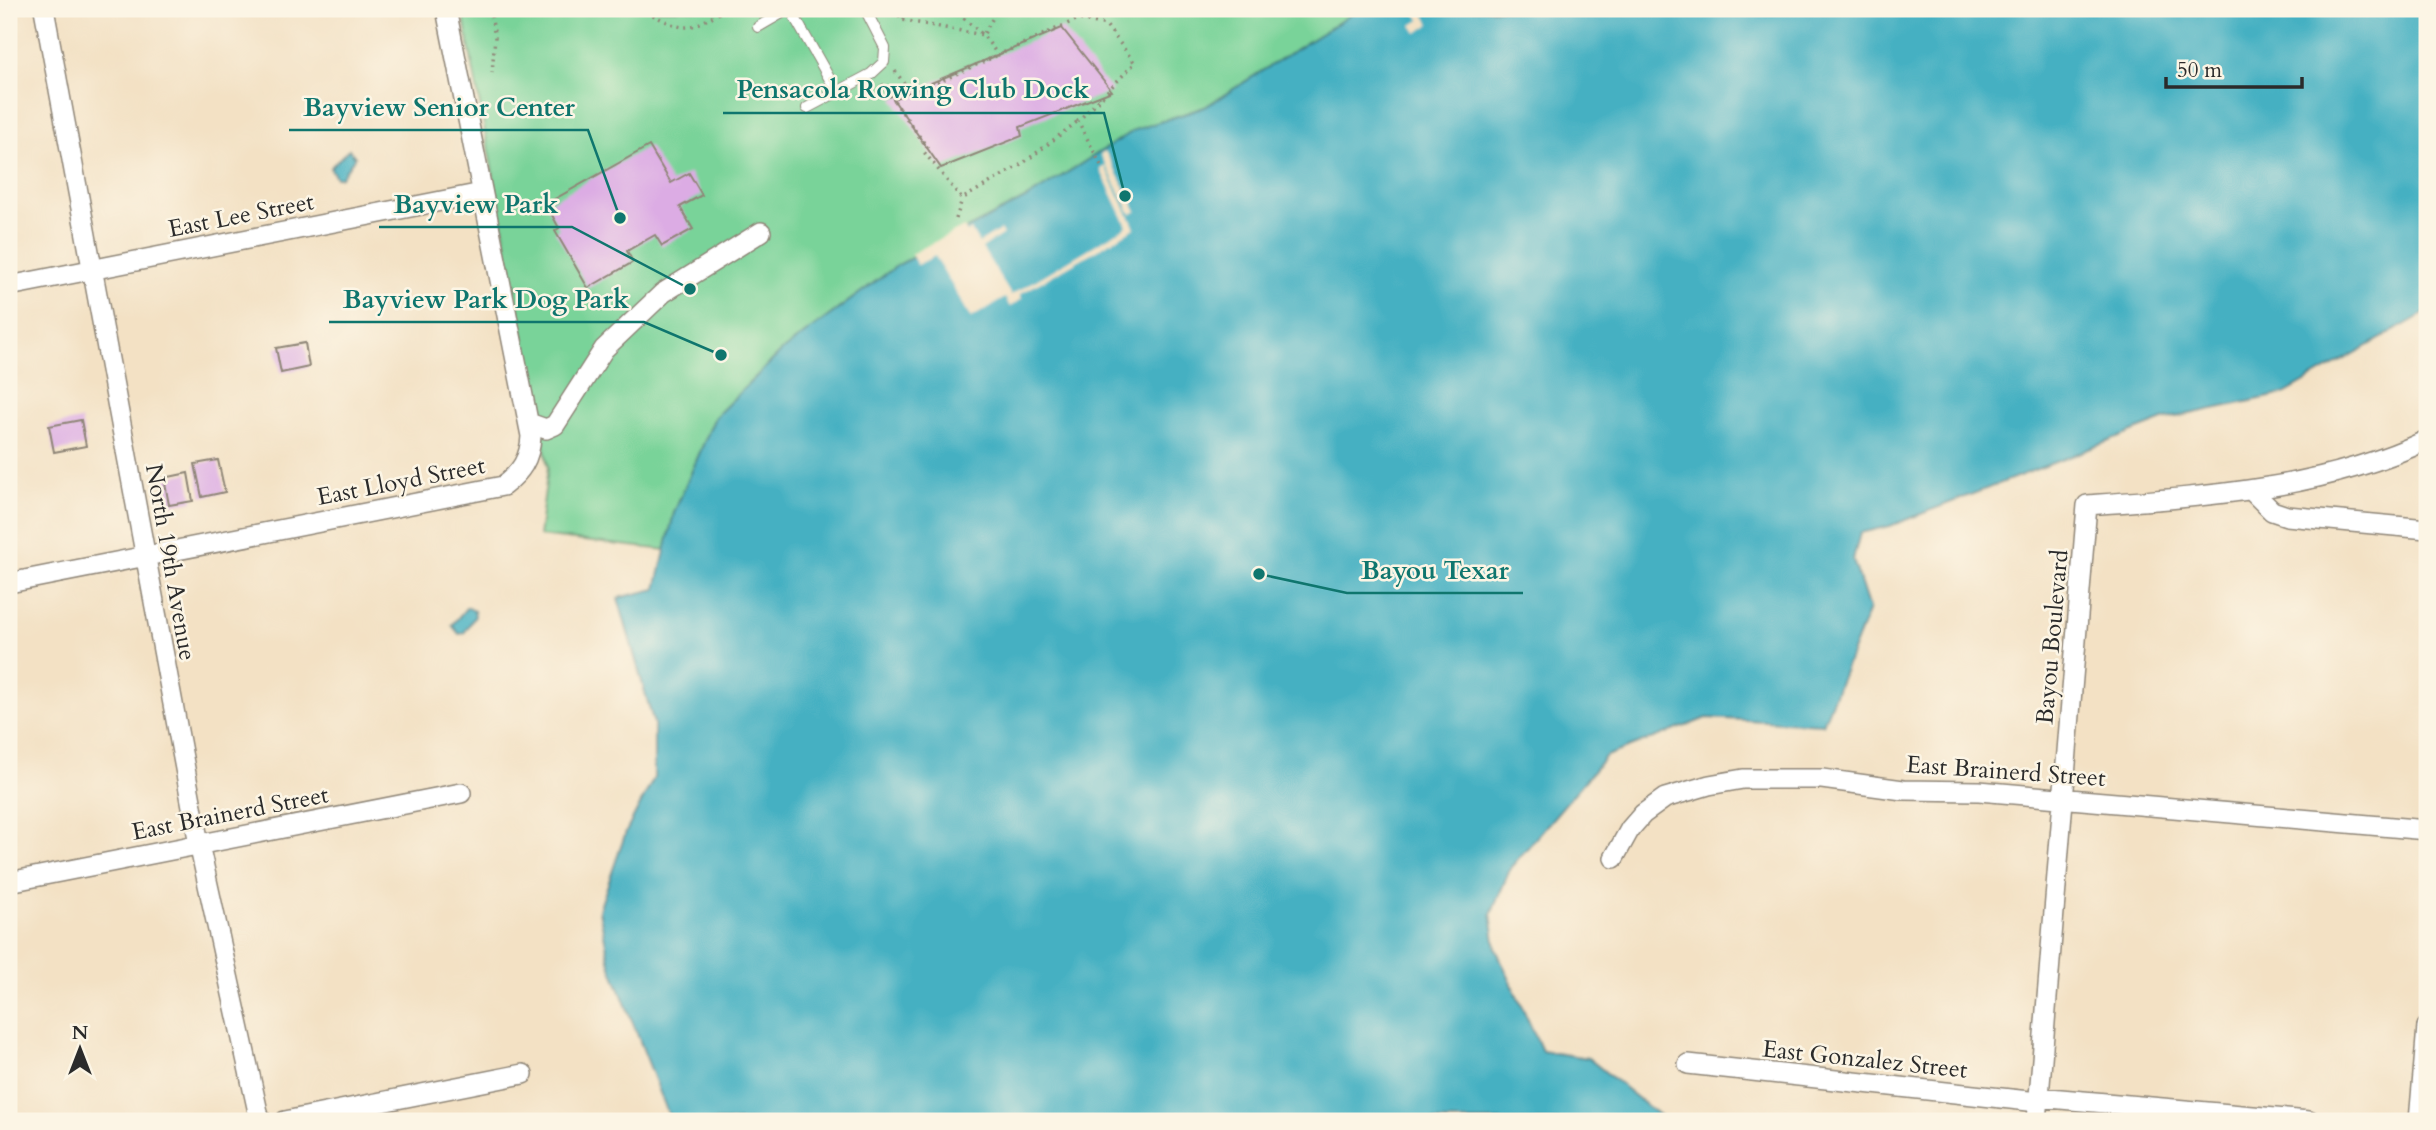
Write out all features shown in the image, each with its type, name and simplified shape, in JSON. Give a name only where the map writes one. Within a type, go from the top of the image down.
[{"type":"street","name":"North 19th Avenue","points":[[44,9],[199,845],[260,1121]]},
{"type":"street","name":"East Lloyd Street","points":[[9,583],[503,486],[524,466],[530,451],[528,423],[446,9]]},
{"type":"street","name":"East Lee Street","points":[[9,286],[482,193]]},
{"type":"street","points":[[528,423],[547,429],[555,425],[604,349],[663,293],[761,232]]},
{"type":"street","name":"Bayou Boulevard","points":[[2038,1107],[2087,505],[2251,490],[2349,469],[2427,440]]},
{"type":"street","points":[[2251,490],[2272,511],[2287,516],[2427,529]]},
{"type":"street","name":"East Brainerd Street","points":[[1614,858],[1630,829],[1643,814],[1665,798],[1709,785],[1743,779],[1822,779],[1903,790],[1979,791],[2427,830]]},
{"type":"street","name":"East Brainerd Street","points":[[9,882],[461,793]]},
{"type":"street","points":[[2419,1121],[2427,1027]]},
{"type":"street","name":"East Gonzalez Street","points":[[1688,1064],[2038,1107],[2309,1121]]},
{"type":"street","points":[[285,1121],[523,1074]]},
{"type":"lane","points":[[758,27],[790,9],[837,92]]},
{"type":"lane","points":[[807,108],[871,74],[884,62],[885,48],[865,9]]},
{"type":"path","points":[[490,9],[495,37],[492,73]]},
{"type":"path","points":[[640,9],[681,28],[691,29],[726,9]]},
{"type":"path","points":[[896,9],[902,20]]},
{"type":"path","points":[[902,20],[914,9]]},
{"type":"path","points":[[953,9],[983,35],[998,55]]},
{"type":"path","points":[[983,35],[998,9]]},
{"type":"path","points":[[956,219],[962,199],[1022,164],[1078,121],[1135,63],[1106,25],[1079,19],[912,94],[895,71],[881,85],[927,147],[924,152],[962,199]]},
{"type":"path","points":[[902,20],[983,35]]},
{"type":"path","points":[[1078,121],[1102,167]]},
{"type":"green space","points":[[462,9],[1360,9],[1205,107],[1135,130],[1027,198],[898,265],[783,350],[715,417],[674,513],[666,550],[539,536],[548,467]]},
{"type":"water","points":[[1360,9],[2427,9],[2427,312],[2284,394],[2166,419],[1890,526],[1860,533],[1853,560],[1869,609],[1823,724],[1707,718],[1606,756],[1511,867],[1491,914],[1496,949],[1542,1051],[1588,1058],[1666,1121],[671,1121],[610,964],[599,910],[626,832],[654,778],[654,724],[618,598],[656,589],[674,513],[715,417],[783,350],[898,265],[1027,198],[1135,130],[1205,107]]},
{"type":"water","points":[[349,149],[355,157],[341,177],[336,177],[330,168]]},
{"type":"water","points":[[467,607],[474,611],[475,616],[464,633],[459,634],[452,625]]},
{"type":"pier","points":[[1414,9],[1421,9],[1430,24],[1417,33],[1412,25],[1420,20]]},
{"type":"pier","points":[[1105,151],[1137,211],[1131,214],[1100,154]]},
{"type":"pier","points":[[1105,166],[1135,228],[1020,294],[1022,299],[1010,307],[1005,298],[971,318],[935,256],[917,265],[911,254],[964,227],[967,232],[971,230],[979,243],[1000,230],[1003,234],[982,248],[1011,295],[1127,226],[1100,169]]},
{"type":"building","points":[[1062,28],[1112,91],[1020,127],[1022,136],[941,168],[893,99]]},
{"type":"building","points":[[649,146],[671,183],[689,173],[702,195],[680,207],[693,229],[662,246],[655,235],[627,251],[633,262],[588,288],[555,231],[559,228],[546,204]]},
{"type":"building","points":[[305,343],[309,367],[281,373],[276,348]]},
{"type":"building","points":[[81,420],[86,446],[54,452],[49,426]]},
{"type":"building","points":[[218,460],[225,492],[202,497],[195,464]]},
{"type":"building","points":[[188,473],[193,501],[169,505],[164,478]]},
{"type":"place","name":"Pensacola Rowing Club Dock","points":[[1125,196]]},
{"type":"place","name":"Bayview Senior Center","points":[[620,218]]},
{"type":"place","name":"Bayview Park","points":[[690,289]]},
{"type":"place","name":"Bayview Park Dog Park","points":[[721,355]]},
{"type":"place","name":"Bayou Texar","points":[[1259,574]]}]
